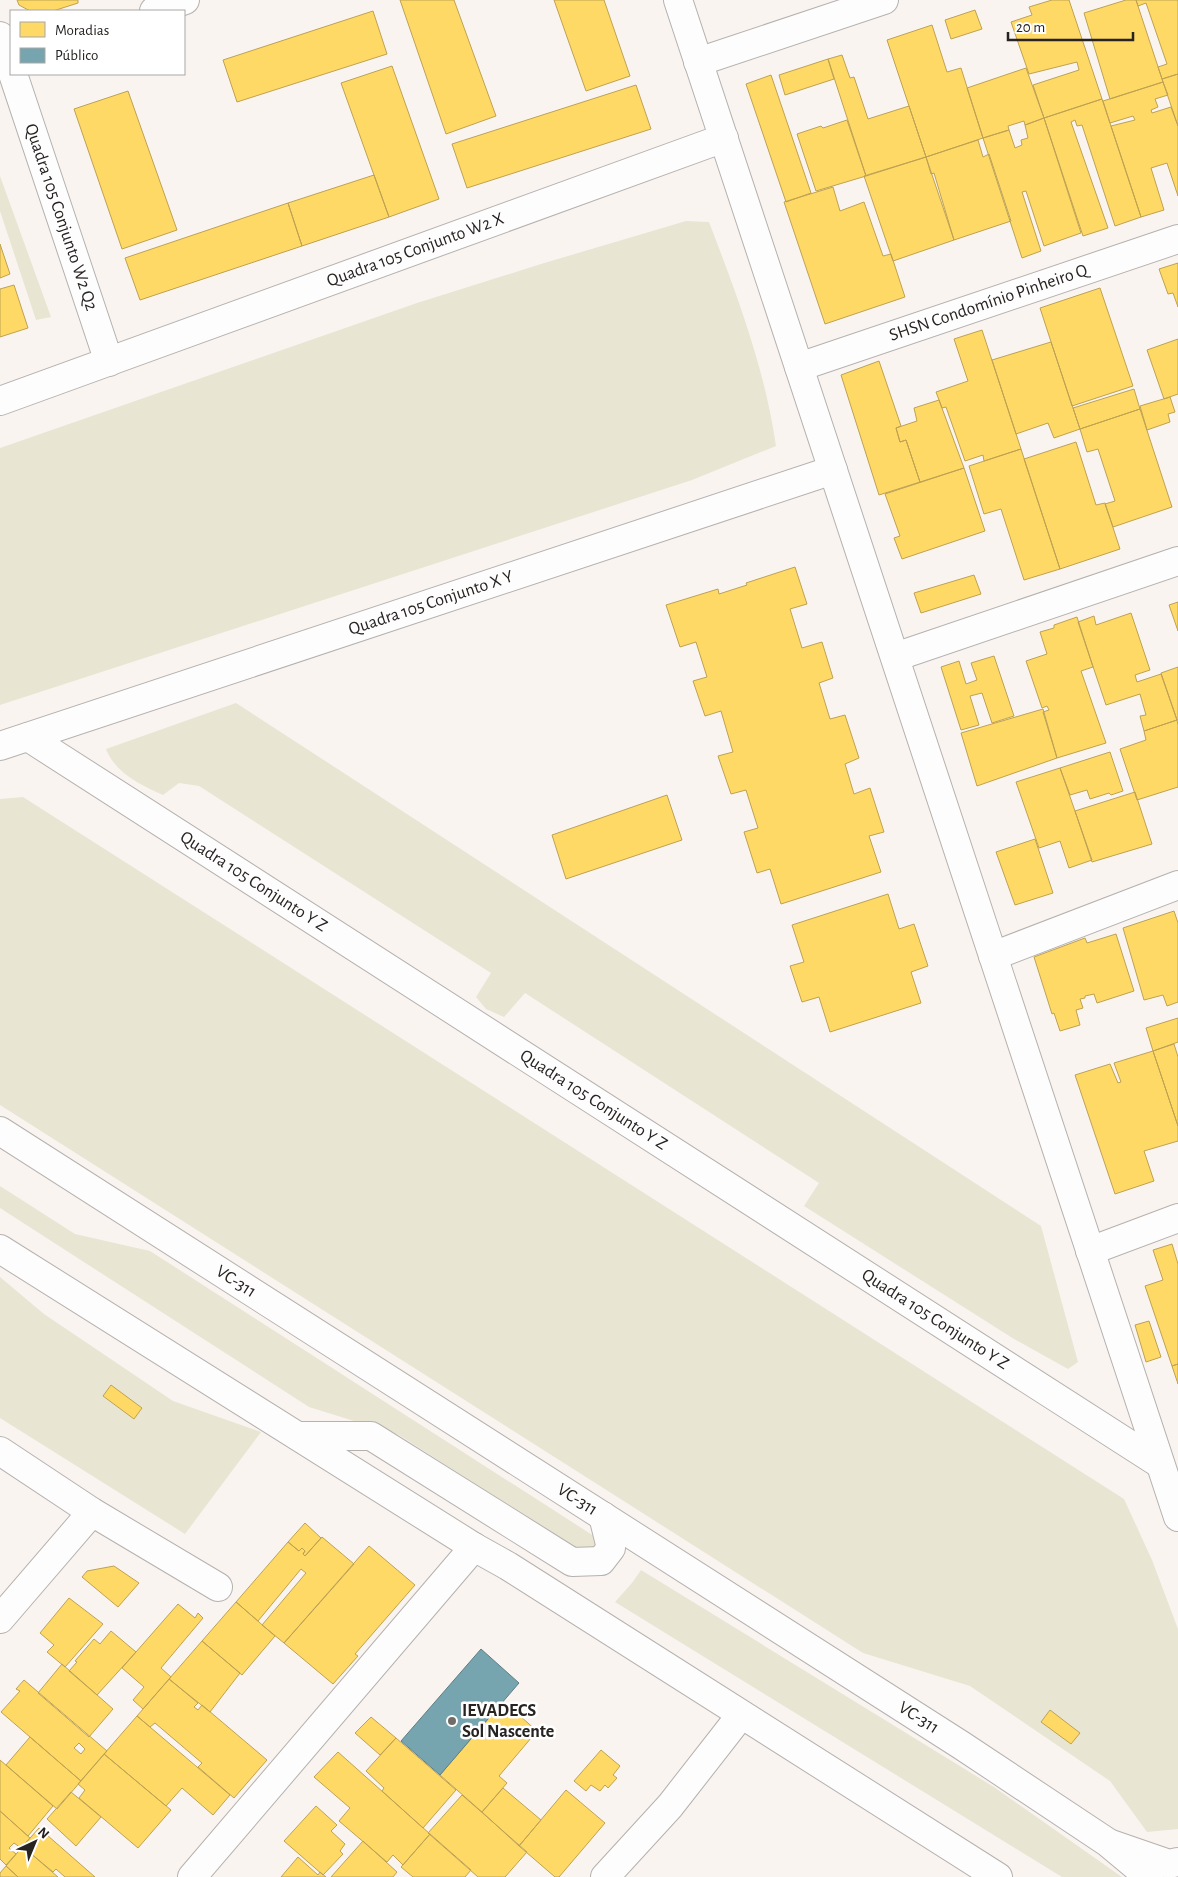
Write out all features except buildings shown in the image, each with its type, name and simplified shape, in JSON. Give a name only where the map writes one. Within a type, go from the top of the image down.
[{"type":"street","points":[[157,10],[186,0]]},
{"type":"street","points":[[678,0],[1178,1517]]},
{"type":"street","points":[[698,62],[884,0]]},
{"type":"street","name":"Quadra 105 Conjunto W2 Q2","points":[[0,36],[9,67]]},
{"type":"street","name":"Quadra 105 Conjunto W2 Q2","points":[[12,75],[109,362]]},
{"type":"street","name":"Quadra 105 Conjunto W2 X","points":[[0,401],[724,138]]},
{"type":"street","name":"SHSN Condomínio Pinheiro Q","points":[[799,367],[1178,239]]},
{"type":"street","name":"Quadra 105 Conjunto X Y","points":[[0,746],[833,470]]},
{"type":"street","points":[[895,657],[1178,561]]},
{"type":"street","name":"Quadra 105 Conjunto Y Z","points":[[28,737],[1160,1464]]},
{"type":"street","points":[[993,956],[1178,885]]},
{"type":"street","name":"VC-311","points":[[0,1131],[961,1745],[1107,1842],[1149,1877]]},
{"type":"street","points":[[0,1148],[54,1182],[108,1200]]},
{"type":"street","points":[[1090,1251],[1178,1218]]},
{"type":"street","points":[[0,1249],[474,1547],[508,1566],[998,1877]]},
{"type":"street","points":[[298,1436],[371,1436],[572,1562],[601,1561],[612,1548],[603,1516]]},
{"type":"street","points":[[0,1451],[92,1512],[218,1587]]},
{"type":"street","points":[[0,1619],[92,1512]]},
{"type":"street","points":[[192,1877],[474,1547]]},
{"type":"street","points":[[605,1877],[670,1806],[741,1715]]},
{"type":"street","points":[[1107,1842],[1169,1864],[1178,1862]]},
{"type":"shaded area","points":[[0,176],[51,317],[36,320],[0,211]]},
{"type":"shaded area","points":[[686,221],[709,222],[749,332],[765,389],[776,446],[692,480],[0,705],[0,448],[417,303]]},
{"type":"shaded area","points":[[236,703],[1041,1226],[1078,1362],[1068,1369],[1014,1339],[804,1206],[819,1183],[525,993],[504,1017],[486,1009],[476,997],[491,973],[199,786],[179,783],[163,795],[122,771],[106,749]]},
{"type":"shaded area","points":[[23,797],[1124,1499],[1152,1560],[1178,1629],[1178,1829],[1147,1832],[1110,1781],[970,1686],[863,1653],[0,1105],[0,799]]},
{"type":"shaded area","points":[[0,1186],[75,1234],[150,1251],[597,1538],[597,1551],[583,1553],[399,1435],[309,1407],[0,1208]]},
{"type":"shaded area","points":[[0,1277],[44,1314],[173,1401],[261,1432],[185,1534],[0,1418]]},
{"type":"shaded area","points":[[641,1570],[994,1787],[1122,1877],[1062,1877],[615,1602]]},
{"type":"place","name":"IEVADECS Sol Nascente","points":[[452,1721]]}]
